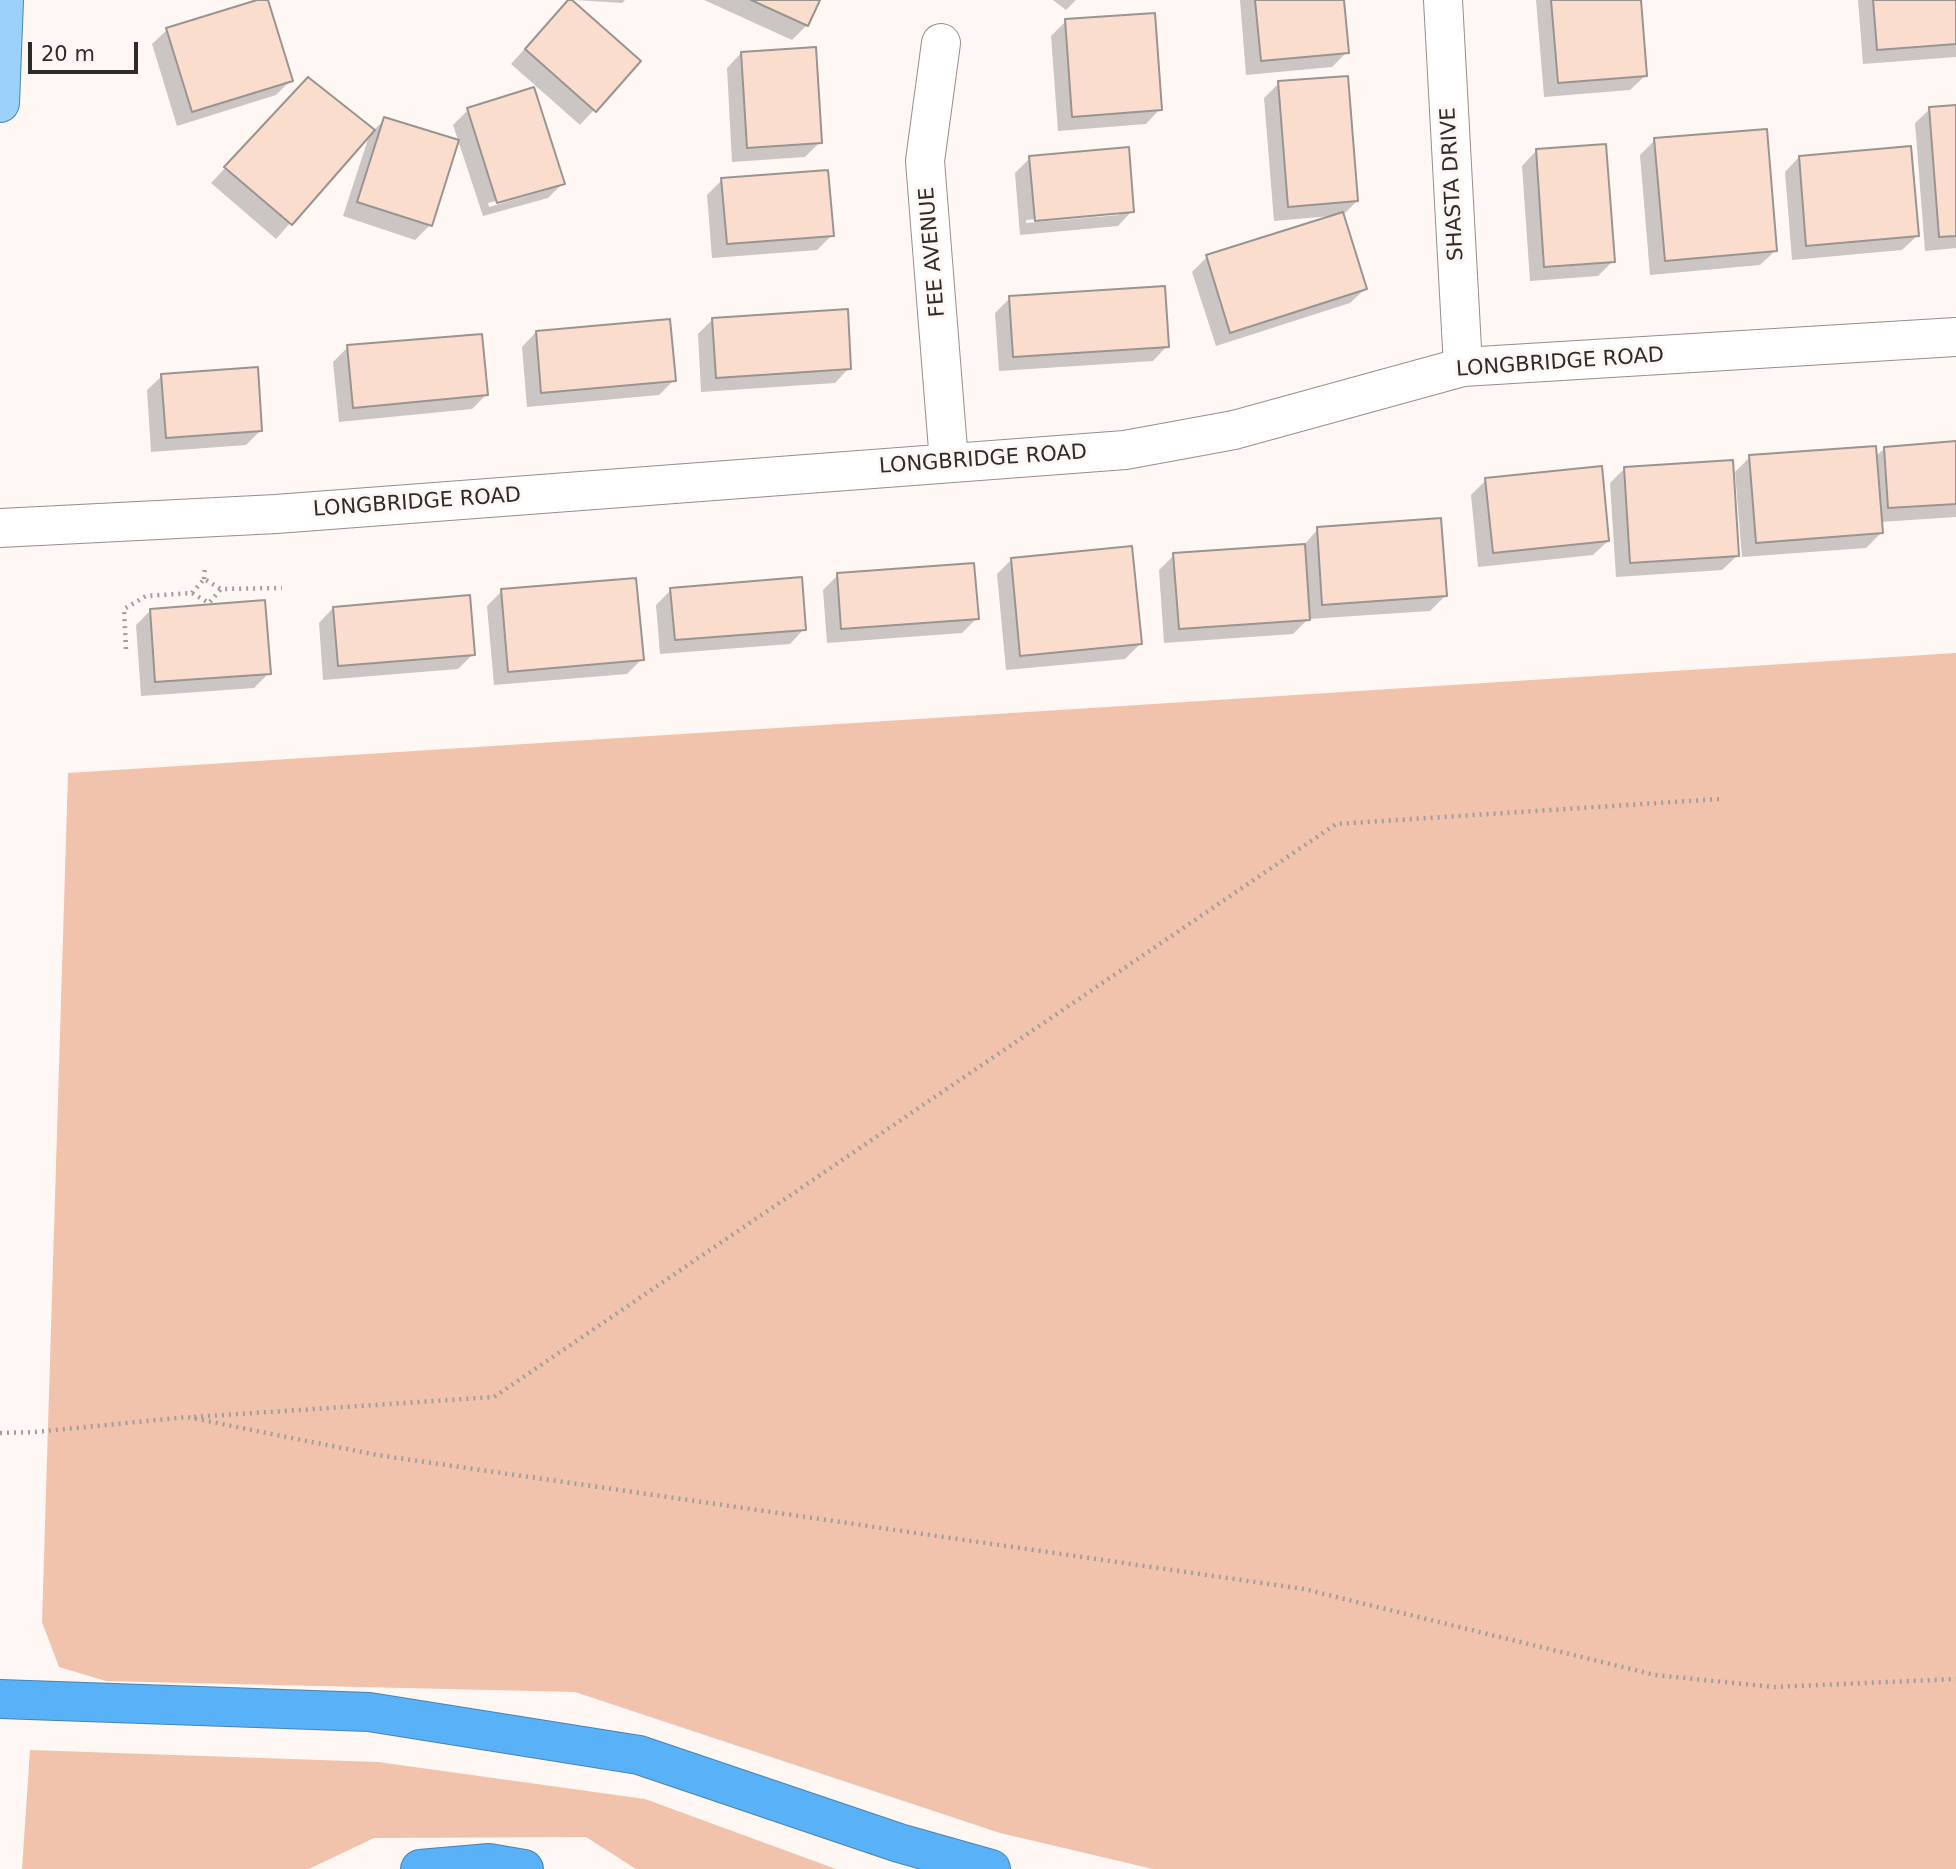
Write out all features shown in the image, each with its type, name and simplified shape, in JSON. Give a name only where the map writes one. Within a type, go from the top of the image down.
[{"type":"highway","points":[[0,1699],[369,1712],[639,1755],[899,1843],[991,1869]]},
{"type":"highway","points":[[420,1869],[489,1863],[524,1869]]},
{"type":"main road","points":[[0,103],[4,0]]},
{"type":"street","name":"SHASTA DRIVE","points":[[1443,0],[1463,367]]},
{"type":"street","name":"FEE AVENUE","points":[[941,43],[925,161],[949,462]]},
{"type":"street","name":"LONGBRIDGE ROAD","points":[[0,528],[276,514],[1125,450],[1220,432],[1463,367],[1956,337]]},
{"type":"path","points":[[192,593],[204,579],[205,566]]},
{"type":"path","points":[[204,579],[221,589],[282,588]]},
{"type":"path","points":[[125,649],[124,610],[146,596],[192,593],[209,603],[221,589]]},
{"type":"path","points":[[0,1433],[187,1417],[494,1397],[1336,824],[1720,799]]},
{"type":"path","points":[[187,1417],[377,1455],[1304,1589],[1655,1675],[1774,1687],[1956,1679]]},
{"type":"shaded area","points":[[1956,653],[1956,1869],[1153,1869],[1000,1833],[575,1692],[106,1681],[59,1667],[42,1622],[68,773]]},
{"type":"shaded area","points":[[30,1750],[378,1762],[645,1799],[836,1869],[636,1869],[586,1837],[374,1838],[309,1869],[22,1869]]},
{"type":"building","points":[[257,0],[268,0],[293,81],[192,112],[166,28]]},
{"type":"building","points":[[568,0],[572,0],[641,61],[596,112],[525,49]]},
{"type":"building","points":[[751,0],[820,0],[808,26]]},
{"type":"building","points":[[1255,0],[1344,0],[1349,53],[1261,61]]},
{"type":"building","points":[[1551,0],[1641,0],[1647,76],[1558,83]]},
{"type":"building","points":[[1873,0],[1956,0],[1956,44],[1877,50]]},
{"type":"building","points":[[1155,13],[1162,110],[1072,117],[1065,19]]},
{"type":"building","points":[[816,47],[822,143],[747,148],[741,52]]},
{"type":"building","points":[[1348,76],[1358,201],[1288,207],[1278,81]]},
{"type":"building","points":[[308,77],[375,130],[292,225],[224,167]]},
{"type":"building","points":[[534,87],[565,184],[497,203],[467,108]]},
{"type":"building","points":[[1956,105],[1956,236],[1939,237],[1929,107]]},
{"type":"building","points":[[384,117],[459,140],[432,226],[357,202]]},
{"type":"building","points":[[1767,129],[1777,251],[1665,261],[1654,138]]},
{"type":"building","points":[[1606,144],[1615,262],[1544,267],[1536,149]]},
{"type":"building","points":[[1911,146],[1919,236],[1806,246],[1799,156]]},
{"type":"building","points":[[1129,147],[1134,212],[1035,221],[1029,156]]},
{"type":"building","points":[[828,170],[834,236],[727,244],[721,178]]},
{"type":"building","points":[[1343,212],[1367,289],[1230,333],[1206,255]]},
{"type":"building","points":[[1165,286],[1169,347],[1013,357],[1009,296]]},
{"type":"building","points":[[848,309],[851,369],[716,378],[712,318]]},
{"type":"building","points":[[670,319],[676,381],[541,393],[536,331]]},
{"type":"building","points":[[482,334],[488,395],[353,408],[347,345]]},
{"type":"building","points":[[258,367],[262,431],[166,438],[161,374]]},
{"type":"building","points":[[1956,441],[1956,504],[1888,508],[1884,447]]},
{"type":"building","points":[[1876,446],[1883,533],[1756,543],[1749,455]]},
{"type":"building","points":[[1733,460],[1739,556],[1630,563],[1624,467]]},
{"type":"building","points":[[1602,466],[1609,541],[1493,553],[1485,478]]},
{"type":"building","points":[[1441,518],[1447,596],[1322,605],[1317,527]]},
{"type":"building","points":[[1305,544],[1310,620],[1179,629],[1173,553]]},
{"type":"building","points":[[1132,546],[1142,644],[1020,656],[1011,558]]},
{"type":"building","points":[[974,563],[979,619],[841,629],[837,573]]},
{"type":"building","points":[[802,577],[806,630],[675,640],[670,588]]},
{"type":"building","points":[[636,578],[644,660],[508,672],[501,589]]},
{"type":"building","points":[[470,595],[475,655],[338,666],[333,607]]},
{"type":"building","points":[[265,600],[271,674],[155,682],[150,609]]}]
